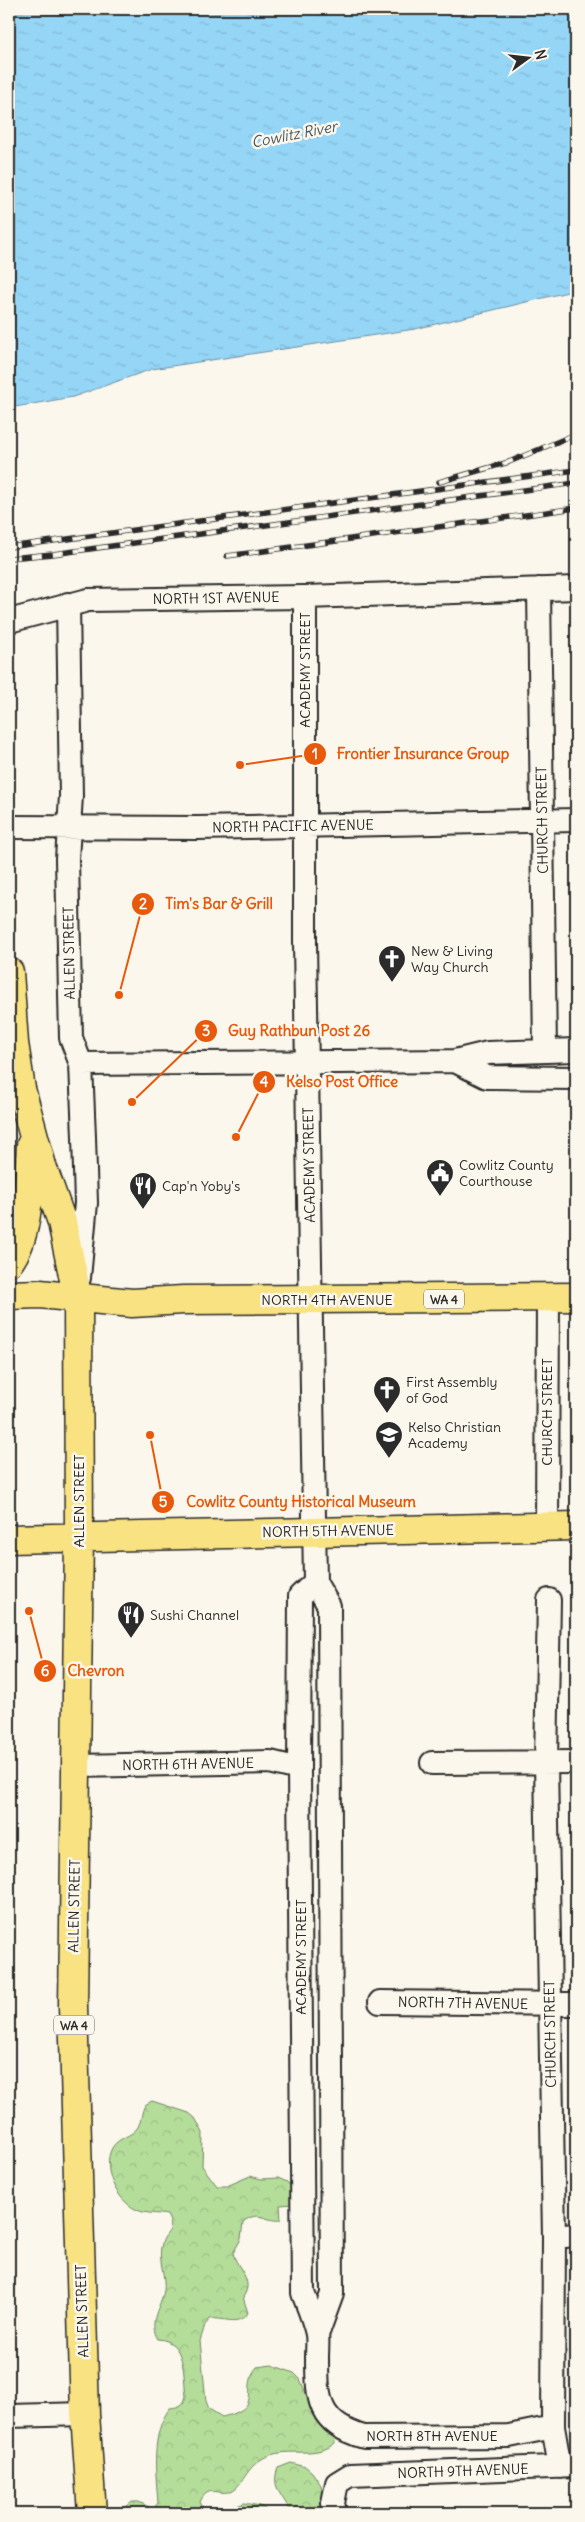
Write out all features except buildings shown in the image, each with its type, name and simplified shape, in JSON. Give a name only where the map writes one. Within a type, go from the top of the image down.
[{"type":"main road","name":"ALLEN STREET","points":[[9,972],[14,1043],[22,1089],[32,1132],[62,1222],[78,1299],[79,1536],[73,2005],[85,2414],[92,2513]]},
{"type":"main road","points":[[9,1262],[17,1249],[24,1227],[32,1132]]},
{"type":"main road","name":"NORTH 4TH AVENUE","points":[[9,1295],[40,1294],[78,1299],[132,1302],[576,1297]]},
{"type":"main road","name":"NORTH 5TH AVENUE","points":[[9,1539],[576,1526]]},
{"type":"street","name":"NORTH 1ST AVENUE","points":[[9,621],[33,616],[68,604],[107,599],[305,597],[576,588]]},
{"type":"street","name":"CHURCH STREET","points":[[539,589],[546,1051]]},
{"type":"street","name":"ACADEMY STREET","points":[[305,597],[307,1061],[312,1300],[314,1582],[329,1606],[332,2294],[317,2335]]},
{"type":"street","name":"ALLEN STREET","points":[[68,604],[71,796],[67,859],[71,1038],[81,1064],[86,1203],[78,1299]]},
{"type":"street","name":"NORTH PACIFIC AVENUE","points":[[9,827],[306,826],[576,820]]},
{"type":"street","points":[[81,1064],[455,1061],[488,1053],[576,1050]]},
{"type":"street","points":[[455,1061],[487,1077],[576,1078]]},
{"type":"street","name":"CHURCH STREET","points":[[547,1527],[548,1297]]},
{"type":"street","name":"ACADEMY STREET","points":[[314,1582],[300,1596],[299,1769],[303,2293],[317,2335],[317,2389],[321,2407]]},
{"type":"street","name":"CHURCH STREET","points":[[549,1600],[546,1762],[550,2005],[565,2236],[553,2427],[568,2467]]},
{"type":"street","name":"NORTH 6TH AVENUE","points":[[76,1766],[270,1762],[299,1769]]},
{"type":"street","points":[[432,1763],[576,1762]]},
{"type":"street","name":"NORTH 7TH AVENUE","points":[[380,2002],[576,2004]]},
{"type":"street","name":"NORTH 8TH AVENUE","points":[[321,2407],[330,2420],[341,2428],[364,2437],[509,2436],[553,2427]]},
{"type":"street","points":[[9,2416],[85,2414]]},
{"type":"street","name":"NORTH 9TH AVENUE","points":[[335,2513],[333,2503],[337,2482],[350,2475],[568,2467]]},
{"type":"green space","points":[[152,2101],[189,2113],[195,2118],[203,2133],[202,2166],[217,2186],[227,2186],[250,2176],[261,2179],[278,2178],[287,2182],[292,2188],[293,2204],[280,2205],[281,2220],[253,2216],[243,2222],[241,2239],[233,2253],[246,2280],[246,2291],[243,2297],[248,2313],[240,2320],[210,2319],[205,2325],[200,2341],[206,2401],[209,2409],[222,2417],[243,2408],[248,2403],[252,2376],[257,2367],[272,2365],[294,2373],[300,2379],[310,2403],[334,2435],[335,2443],[328,2448],[320,2451],[285,2452],[268,2456],[255,2464],[233,2490],[207,2493],[200,2502],[204,2509],[216,2513],[126,2513],[126,2507],[132,2502],[139,2502],[153,2509],[158,2503],[156,2454],[159,2430],[170,2408],[181,2405],[186,2396],[183,2368],[178,2352],[167,2341],[158,2339],[154,2327],[154,2321],[164,2290],[161,2249],[171,2225],[170,2221],[167,2215],[148,2213],[130,2206],[117,2192],[108,2165],[112,2148],[118,2141],[135,2130],[145,2105]]},
{"type":"green space","points":[[291,2463],[306,2467],[312,2472],[321,2485],[325,2501],[338,2513],[291,2513],[277,2487],[276,2475],[278,2468]]},
{"type":"green space","points":[[244,2503],[260,2506],[271,2513],[234,2513],[237,2506]]},
{"type":"water","name":"Cowlitz River","points":[[9,9],[576,9],[576,290],[415,329],[152,369],[73,397],[9,408]]},
{"type":"pier","points":[[9,287],[14,409],[9,410]]},
{"type":"railway","points":[[439,482],[509,462],[576,434]]},
{"type":"railway","points":[[9,547],[576,470]]},
{"type":"railway","points":[[9,558],[53,554],[576,483]]},
{"type":"railway","points":[[227,556],[576,508]]},
{"type":"place","name":"Frontier Insurance Group","points":[[240,765]]},
{"type":"place","name":"New & Living Way Church","points":[[392,983]]},
{"type":"place","name":"Tim's Bar & Grill","points":[[119,995]]},
{"type":"place","name":"Guy Rathbun Post 26","points":[[132,1102]]},
{"type":"place","name":"Kelso Post Office","points":[[236,1137]]},
{"type":"place","name":"Cowlitz County Courthouse","points":[[440,1197]]},
{"type":"place","name":"Cap'n Yoby's","points":[[143,1210]]},
{"type":"place","name":"First Assembly of God","points":[[387,1414]]},
{"type":"place","name":"Cowlitz County Historical Museum","points":[[150,1435]]},
{"type":"place","name":"Kelso Christian Academy","points":[[389,1459]]},
{"type":"place","name":"Chevron","points":[[29,1611]]},
{"type":"place","name":"Sushi Channel","points":[[131,1639]]}]
